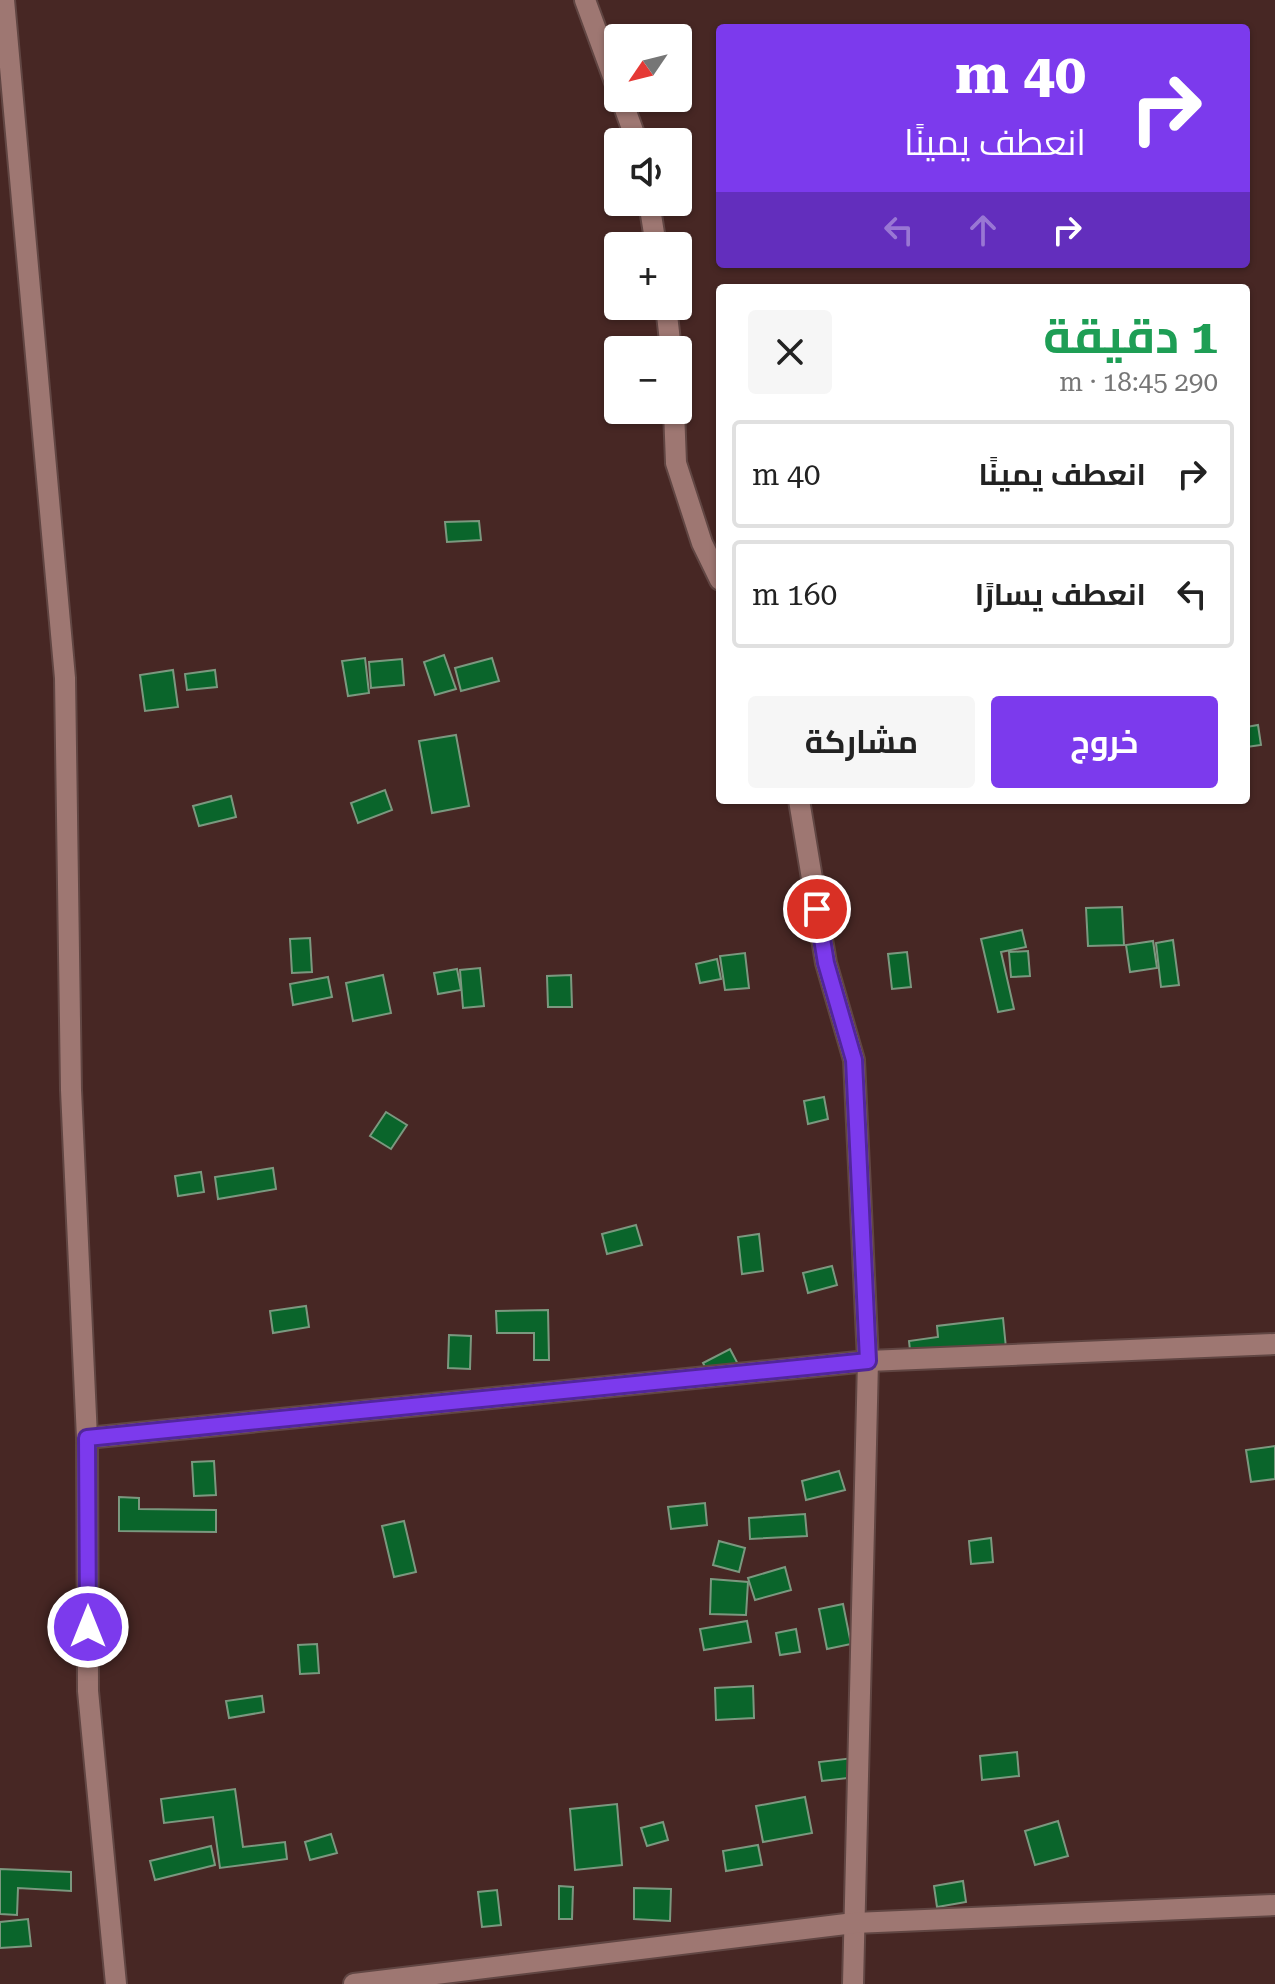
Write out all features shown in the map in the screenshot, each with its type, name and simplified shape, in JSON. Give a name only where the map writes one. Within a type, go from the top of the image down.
[{"type":"street","points":[[4,0],[65,678],[71,1090],[87,1438],[88,1691],[116,1984]]},
{"type":"street","points":[[585,0],[604,52]]},
{"type":"street","points":[[675,424],[676,463],[702,543],[716,572]]},
{"type":"street","points":[[800,804],[826,963],[854,1060],[868,1361],[853,1984]]},
{"type":"street","points":[[87,1438],[868,1361],[1275,1344]]},
{"type":"street","points":[[365,1983],[854,1923],[1275,1905]]},
{"type":"building","points":[[479,521],[481,540],[447,542],[445,522]]},
{"type":"building","points":[[444,655],[456,689],[435,695],[424,662]]},
{"type":"building","points":[[365,658],[369,693],[348,696],[342,661]]},
{"type":"building","points":[[492,658],[499,681],[461,691],[455,668]]},
{"type":"building","points":[[402,659],[404,685],[371,688],[369,662]]},
{"type":"building","points":[[173,670],[178,707],[145,711],[140,675]]},
{"type":"building","points":[[215,670],[217,687],[187,690],[185,674]]},
{"type":"building","points":[[1258,725],[1261,745],[1250,746],[1250,726]]},
{"type":"building","points":[[456,735],[469,806],[432,813],[419,741]]},
{"type":"building","points":[[385,790],[392,810],[358,823],[351,803]]},
{"type":"building","points":[[231,796],[236,817],[199,826],[193,806]]},
{"type":"building","points":[[1122,907],[1124,945],[1088,946],[1086,908]]},
{"type":"building","points":[[1022,930],[1026,947],[1001,952],[1014,1009],[998,1012],[981,939]]},
{"type":"building","points":[[310,938],[312,972],[292,973],[290,939]]},
{"type":"building","points":[[1173,940],[1179,985],[1161,987],[1156,943]]},
{"type":"building","points":[[1153,941],[1157,968],[1130,972],[1126,945]]},
{"type":"building","points":[[1028,951],[1030,976],[1011,977],[1009,952]]},
{"type":"building","points":[[907,952],[911,987],[892,989],[888,954]]},
{"type":"building","points":[[745,953],[749,988],[725,990],[720,956]]},
{"type":"building","points":[[717,959],[721,979],[700,983],[696,964]]},
{"type":"building","points":[[480,968],[484,1006],[463,1008],[460,970]]},
{"type":"building","points":[[457,969],[461,990],[438,994],[434,973]]},
{"type":"building","points":[[383,975],[391,1013],[353,1021],[346,983]]},
{"type":"building","points":[[571,975],[572,1007],[548,1007],[547,976]]},
{"type":"building","points":[[328,977],[332,997],[293,1005],[290,984]]},
{"type":"building","points":[[824,1097],[828,1119],[808,1124],[804,1101]]},
{"type":"building","points":[[386,1112],[407,1125],[391,1149],[370,1136]]},
{"type":"building","points":[[273,1168],[276,1189],[218,1199],[215,1177]]},
{"type":"building","points":[[201,1172],[204,1192],[178,1196],[175,1176]]},
{"type":"building","points":[[636,1225],[642,1245],[607,1254],[602,1234]]},
{"type":"building","points":[[759,1234],[763,1271],[742,1274],[738,1237]]},
{"type":"building","points":[[832,1266],[837,1285],[808,1293],[803,1273]]},
{"type":"building","points":[[306,1306],[309,1327],[273,1333],[270,1311]]},
{"type":"building","points":[[548,1310],[549,1360],[534,1360],[534,1333],[497,1333],[496,1311]]},
{"type":"building","points":[[1003,1318],[1006,1348],[911,1359],[909,1341],[938,1337],[937,1326]]},
{"type":"building","points":[[449,1335],[471,1336],[470,1369],[448,1368]]},
{"type":"building","points":[[730,1349],[739,1366],[712,1380],[703,1363]]},
{"type":"building","points":[[1275,1446],[1275,1479],[1251,1482],[1246,1450]]},
{"type":"building","points":[[214,1461],[216,1495],[194,1496],[192,1462]]},
{"type":"building","points":[[839,1471],[845,1490],[806,1500],[802,1481]]},
{"type":"building","points":[[119,1497],[139,1498],[139,1509],[216,1510],[216,1532],[119,1531]]},
{"type":"building","points":[[705,1503],[707,1525],[671,1529],[668,1507]]},
{"type":"building","points":[[805,1514],[807,1536],[750,1539],[749,1518]]},
{"type":"building","points":[[404,1521],[416,1572],[394,1577],[382,1526]]},
{"type":"building","points":[[991,1538],[993,1562],[971,1564],[969,1541]]},
{"type":"building","points":[[719,1541],[745,1548],[739,1572],[713,1565]]},
{"type":"building","points":[[785,1567],[791,1590],[755,1600],[748,1578]]},
{"type":"building","points":[[711,1579],[748,1582],[746,1615],[710,1614]]},
{"type":"building","points":[[843,1604],[851,1644],[827,1649],[819,1609]]},
{"type":"building","points":[[747,1621],[751,1642],[704,1650],[700,1629]]},
{"type":"building","points":[[796,1629],[800,1652],[780,1655],[776,1633]]},
{"type":"building","points":[[317,1644],[319,1673],[300,1674],[298,1645]]},
{"type":"building","points":[[753,1686],[754,1718],[716,1720],[715,1688]]},
{"type":"building","points":[[262,1696],[264,1712],[229,1718],[226,1701]]},
{"type":"building","points":[[1017,1752],[1019,1776],[982,1780],[980,1756]]},
{"type":"building","points":[[862,1757],[865,1776],[822,1781],[819,1762]]},
{"type":"building","points":[[235,1789],[243,1847],[285,1842],[287,1859],[220,1868],[213,1817],[164,1823],[161,1799]]},
{"type":"building","points":[[805,1797],[812,1833],[763,1842],[756,1806]]},
{"type":"building","points":[[617,1804],[622,1865],[575,1870],[570,1809]]},
{"type":"building","points":[[1058,1821],[1068,1856],[1035,1865],[1025,1831]]},
{"type":"building","points":[[663,1822],[668,1840],[647,1846],[641,1828]]},
{"type":"building","points":[[331,1834],[337,1853],[310,1860],[305,1842]]},
{"type":"building","points":[[758,1845],[762,1865],[726,1871],[723,1851]]},
{"type":"building","points":[[211,1846],[215,1865],[155,1880],[150,1861]]},
{"type":"building","points":[[0,1869],[71,1872],[71,1891],[18,1888],[17,1915],[0,1914]]},
{"type":"building","points":[[963,1881],[966,1902],[937,1907],[934,1886]]},
{"type":"building","points":[[559,1886],[573,1887],[572,1919],[559,1919]]},
{"type":"building","points":[[634,1888],[671,1889],[670,1921],[634,1919]]},
{"type":"building","points":[[497,1890],[501,1925],[482,1927],[478,1892]]},
{"type":"building","points":[[28,1919],[31,1946],[0,1948],[0,1922]]},
{"type":"route","points":[[88,1627],[87,1438],[868,1361],[854,1060],[826,963],[817,909]]}]
